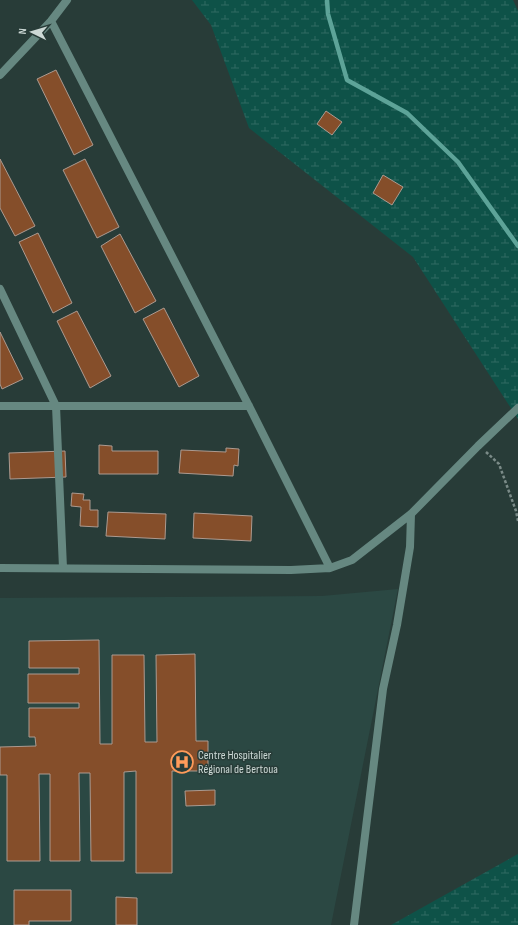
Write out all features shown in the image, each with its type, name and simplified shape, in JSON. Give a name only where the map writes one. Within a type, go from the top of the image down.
[{"type":"street","points":[[0,75],[51,21],[67,0]]},
{"type":"street","points":[[51,21],[330,568]]},
{"type":"street","points":[[0,289],[56,406],[63,568]]},
{"type":"street","points":[[0,406],[248,406]]},
{"type":"street","points":[[0,568],[291,570],[330,568],[352,560],[412,514],[478,446],[518,408]]},
{"type":"street","points":[[354,925],[382,689],[397,624],[410,547],[412,514]]},
{"type":"path","points":[[478,446],[499,464],[516,511],[518,521]]},
{"type":"shaded area","name":"Centre Hospitalier Régional de Bertoua","points":[[398,589],[331,925],[0,925],[0,598],[322,596]]},
{"type":"green space","points":[[192,0],[513,0],[518,11],[518,419],[413,257],[249,128],[211,25]]},
{"type":"green space","points":[[518,854],[518,925],[391,925]]},
{"type":"building","points":[[56,70],[93,145],[74,155],[37,79]]},
{"type":"building","points":[[326,111],[342,122],[332,135],[317,124]]},
{"type":"building","points":[[0,159],[35,226],[15,236],[0,208]]},
{"type":"building","points":[[85,159],[119,227],[97,238],[63,170]]},
{"type":"building","points":[[383,175],[403,187],[392,205],[373,193]]},
{"type":"building","points":[[38,233],[72,303],[53,313],[19,242]]},
{"type":"building","points":[[120,234],[156,301],[135,313],[101,246]]},
{"type":"building","points":[[164,308],[199,376],[179,387],[143,319]]},
{"type":"building","points":[[77,311],[111,376],[90,388],[57,321]]},
{"type":"building","points":[[0,332],[23,379],[2,389],[0,384]]},
{"type":"building","points":[[99,445],[112,446],[112,451],[158,451],[158,474],[99,474]]},
{"type":"building","points":[[226,448],[239,449],[238,466],[234,465],[233,476],[179,473],[181,450],[226,452]]},
{"type":"building","points":[[65,451],[66,477],[10,479],[9,453]]},
{"type":"building","points":[[72,493],[84,494],[83,500],[90,500],[90,510],[98,510],[98,527],[80,526],[81,507],[71,506]]},
{"type":"building","points":[[108,512],[166,514],[165,539],[106,536]]},
{"type":"building","points":[[194,513],[252,516],[251,541],[193,538]]},
{"type":"building","points":[[99,640],[100,744],[112,744],[112,655],[144,655],[145,742],[157,742],[156,655],[195,654],[196,741],[208,741],[208,771],[172,771],[172,873],[136,873],[136,771],[124,772],[124,861],[91,861],[90,773],[79,773],[80,861],[50,861],[50,774],[39,774],[40,861],[7,861],[7,775],[0,775],[0,747],[36,746],[35,737],[29,737],[29,708],[79,708],[79,703],[28,703],[28,674],[79,674],[79,668],[29,668],[29,641]]},
{"type":"building","points":[[215,790],[215,805],[186,806],[185,791]]},
{"type":"building","points":[[14,890],[71,890],[71,921],[29,921],[29,925],[14,925]]},
{"type":"building","points":[[116,897],[137,898],[137,925],[116,925]]},
{"type":"waterway","points":[[327,0],[328,14],[347,80],[407,113],[458,162],[518,246]]},
{"type":"place","name":"Centre Hospitalier Régional de Bertoua","points":[[182,762]]}]
